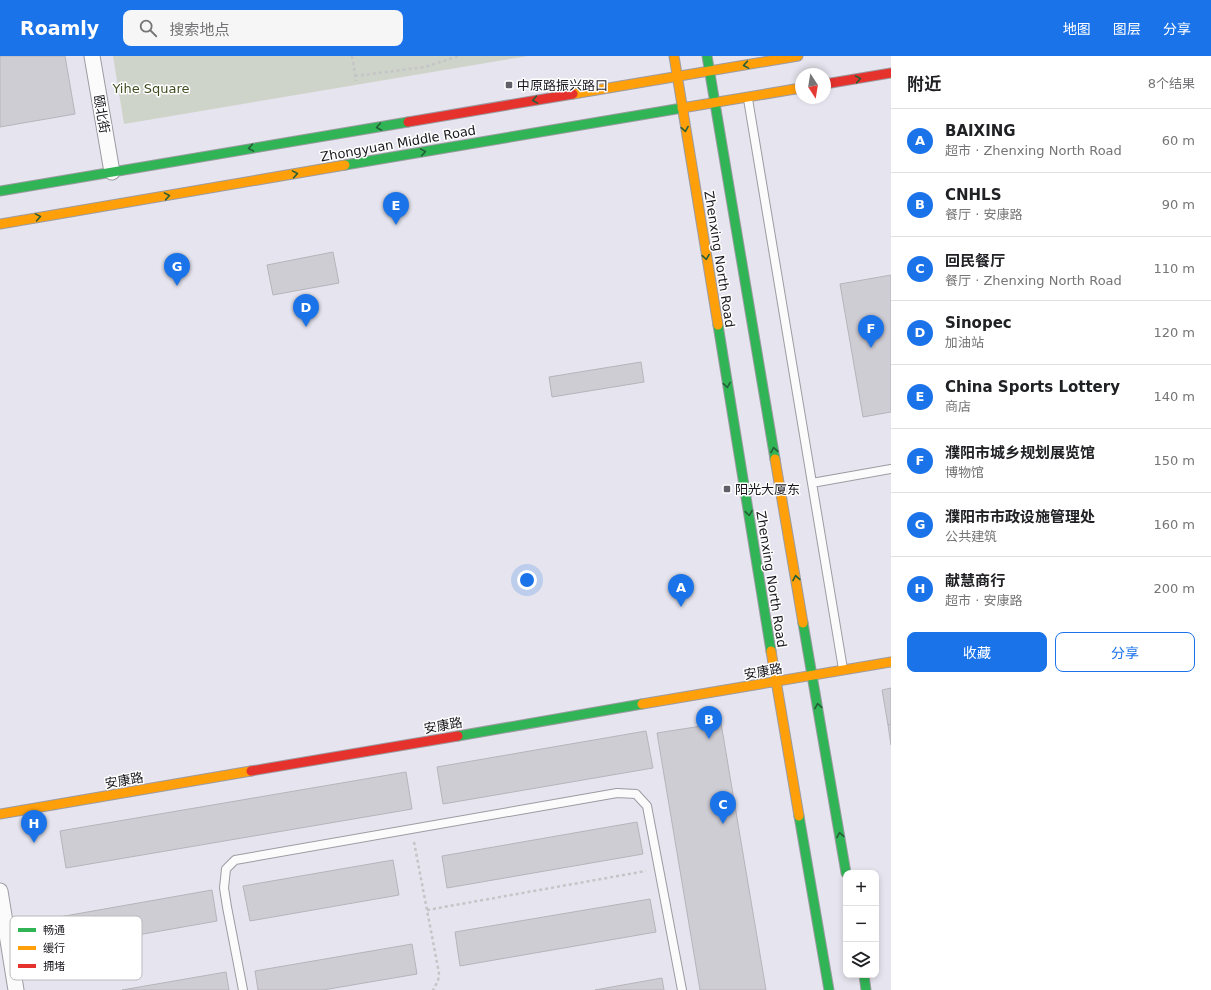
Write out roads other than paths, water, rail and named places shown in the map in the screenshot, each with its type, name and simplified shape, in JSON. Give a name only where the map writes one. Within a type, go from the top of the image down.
[{"type":"street","name":"颐北街","points":[[92,56],[112,172]]},
{"type":"street","name":"Zhenxing North Road","points":[[674,56],[776,682],[829,990]]},
{"type":"street","name":"Zhenxing North Road","points":[[707,56],[846,870]]},
{"type":"street","name":"Zhongyuan Middle Road","points":[[0,191],[798,56]]},
{"type":"street","points":[[831,83],[891,73]]},
{"type":"street","name":"Zhongyuan Middle Road","points":[[0,224],[795,89]]},
{"type":"street","name":"安康路","points":[[0,814],[891,662]]},
{"type":"street","points":[[0,891],[10,953]]},
{"type":"street","points":[[864,978],[866,990]]},
{"type":"street","points":[[14,980],[16,990]]},
{"type":"lane","points":[[748,97],[843,670]]},
{"type":"lane","points":[[812,483],[891,469]]},
{"type":"lane","points":[[243,990],[224,888],[226,869],[236,860],[617,793],[636,794],[647,806],[682,990]]},
{"type":"place","name":"中原路振兴路口","points":[[509,85]]},
{"type":"place","name":"China Sports Lottery","points":[[396,225]]},
{"type":"place","name":"濮阳市市政设施管理处","points":[[177,286]]},
{"type":"place","name":"Sinopec","points":[[306,327]]},
{"type":"place","name":"濮阳市城乡规划展览馆","points":[[871,348]]},
{"type":"place","name":"阳光大厦东","points":[[727,489]]},
{"type":"place","name":"BAIXING","points":[[681,607]]},
{"type":"place","name":"CNHLS","points":[[709,739]]},
{"type":"place","name":"回民餐厅","points":[[723,824]]},
{"type":"place","name":"献慧商行","points":[[34,843]]},
{"type":"park label","name":"Yihe Square","points":[[151,88]]}]
